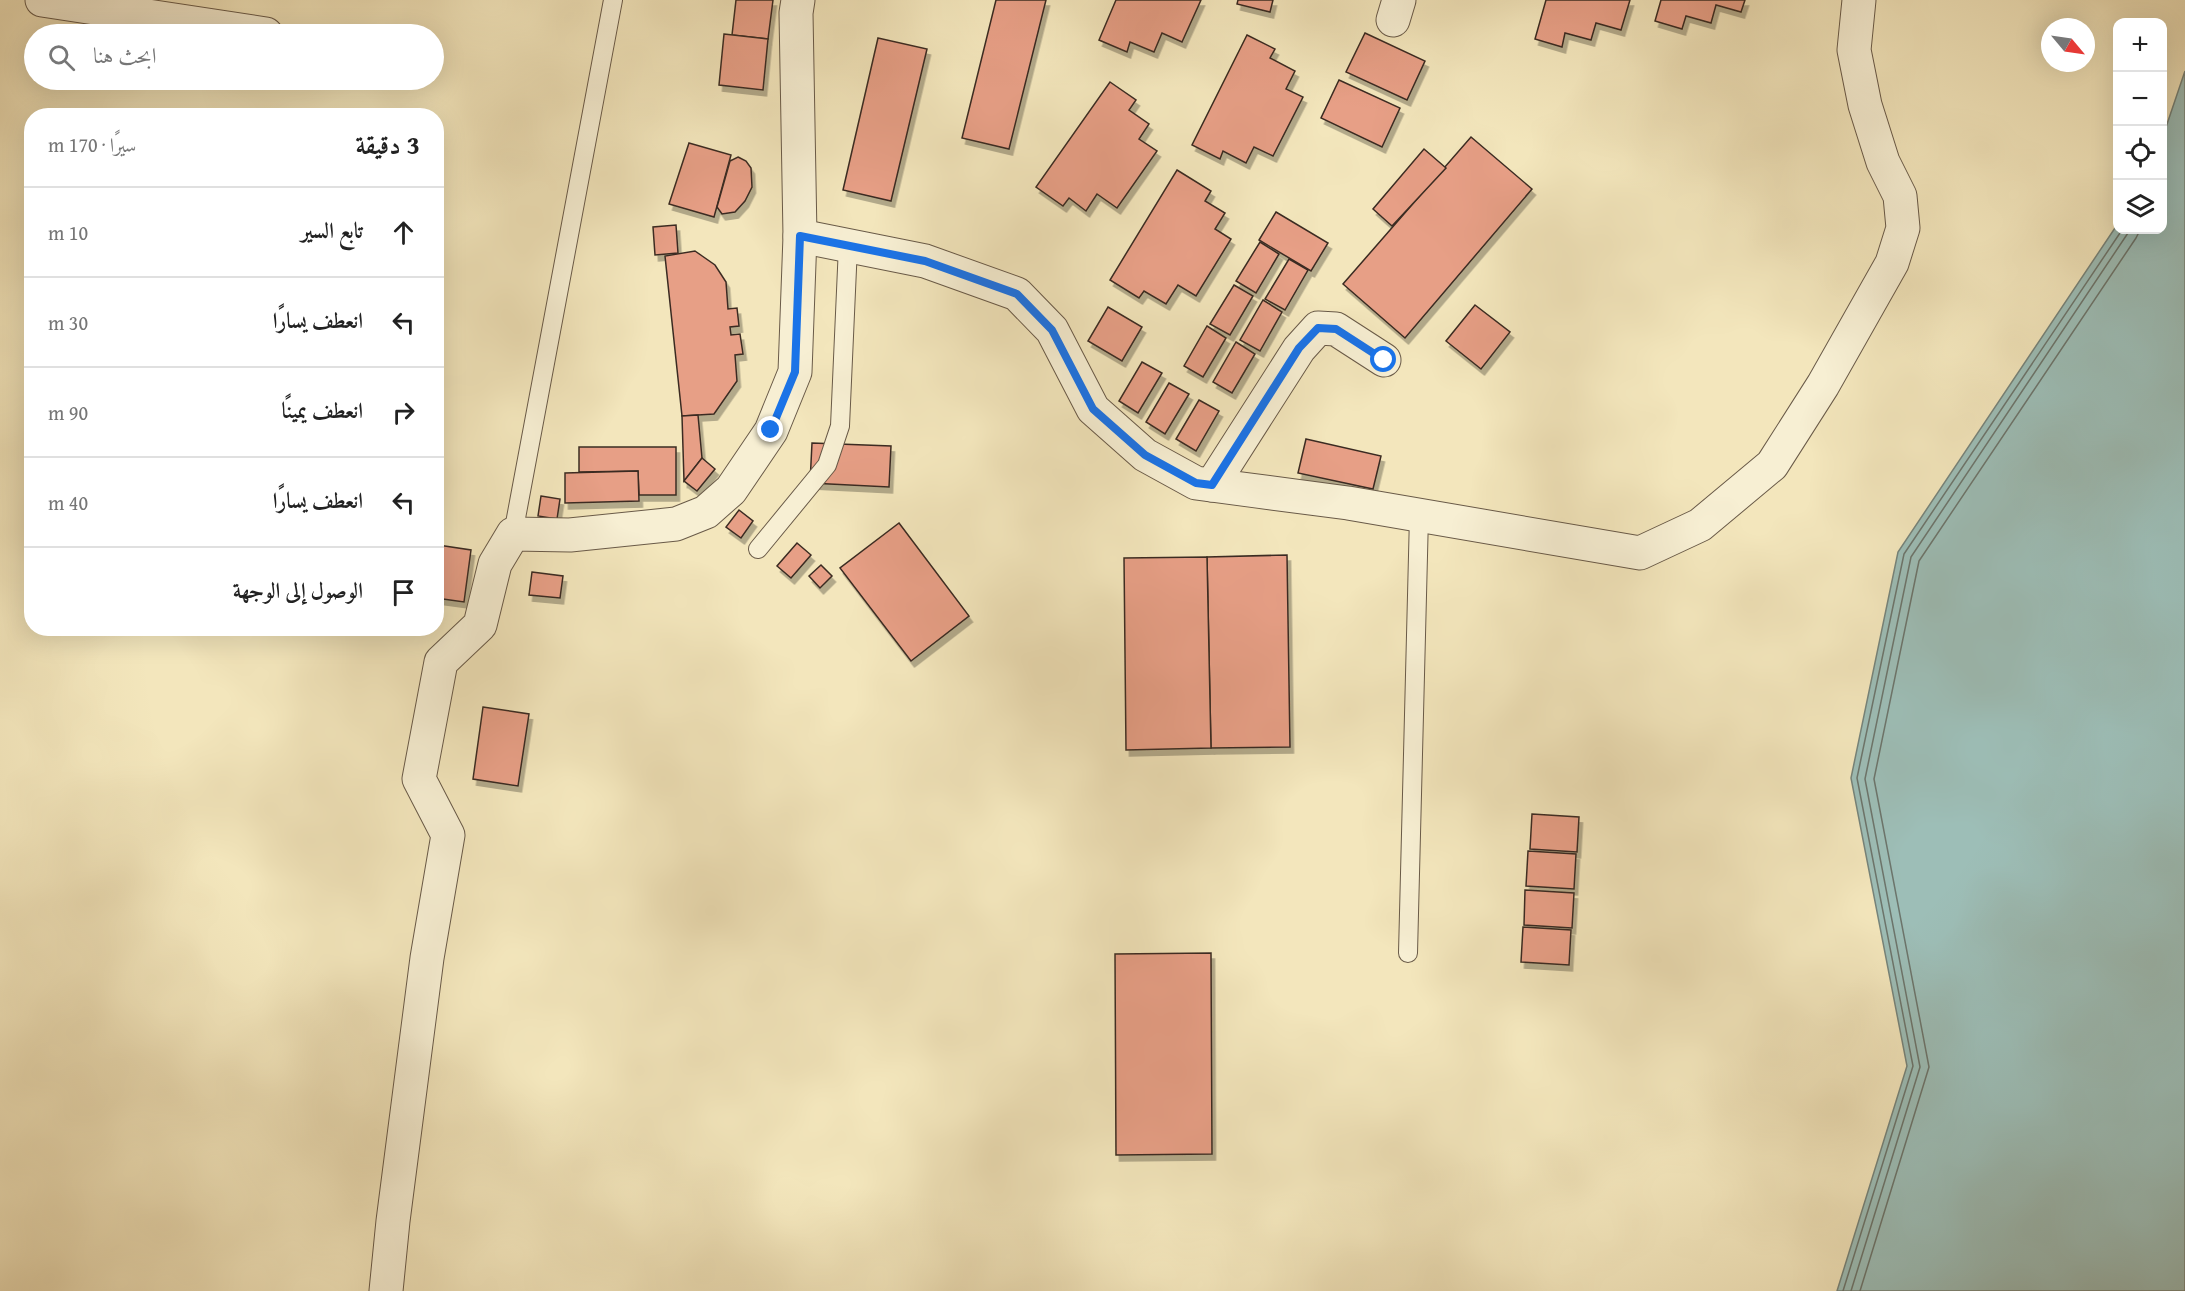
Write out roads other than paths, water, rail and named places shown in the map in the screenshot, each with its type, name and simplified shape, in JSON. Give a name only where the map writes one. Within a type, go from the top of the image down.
[{"type":"street","points":[[42,0],[200,24]]},
{"type":"street","points":[[386,1291],[394,1210],[427,958],[448,835],[419,779],[441,662],[480,625],[495,564],[513,534],[570,535],[676,524],[706,512],[731,490],[771,430],[795,372],[800,236],[796,13],[798,0]]},
{"type":"street","points":[[800,236],[925,261],[1017,294],[1052,330],[1093,409],[1145,455],[1196,483],[1348,503],[1640,553],[1700,525],[1772,465],[1823,385],[1892,263],[1903,228],[1900,196],[1879,150],[1865,105],[1854,50],[1859,0]]},
{"type":"street","points":[[1212,485],[1299,348],[1318,328],[1336,329],[1384,360]]},
{"type":"lane","points":[[513,534],[613,0]]},
{"type":"lane","points":[[758,549],[827,465],[840,426],[848,246]]},
{"type":"lane","points":[[1408,953],[1419,516]]},
{"type":"water","points":[[2185,71],[2185,1291],[1837,1291],[1907,1066],[1851,778],[1898,552],[2113,231],[2113,234],[2167,234],[2167,124]]}]
